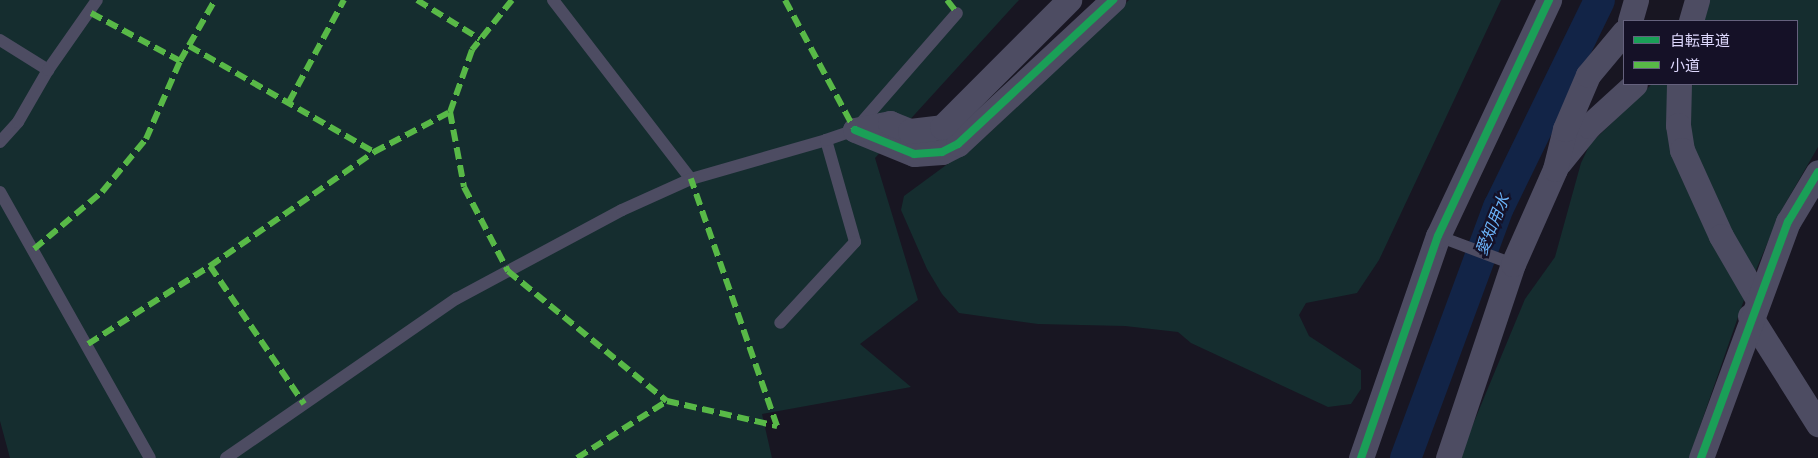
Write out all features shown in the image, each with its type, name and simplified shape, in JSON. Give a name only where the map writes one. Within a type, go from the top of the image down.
[{"type":"street","points":[[855,130],[890,123],[910,131],[942,127],[1069,0]]},
{"type":"street","points":[[855,130],[914,154],[942,152],[958,144],[1113,0]]},
{"type":"street","points":[[1361,458],[1438,236],[1549,0]]},
{"type":"street","points":[[1630,20],[1636,0]]},
{"type":"street","points":[[1691,20],[1696,0]]},
{"type":"street","points":[[1448,458],[1509,263],[1554,169],[1564,128],[1588,76],[1623,33]]},
{"type":"street","points":[[1554,169],[1589,126],[1634,85]]},
{"type":"street","points":[[1679,85],[1678,125],[1682,150],[1754,307],[1818,424]]},
{"type":"street","points":[[1701,458],[1754,307],[1788,222],[1818,172]]},
{"type":"lane","points":[[0,142],[18,122],[48,70],[97,0]]},
{"type":"lane","points":[[553,0],[691,179]]},
{"type":"lane","points":[[226,458],[456,298],[569,237],[691,179],[855,130],[957,13]]},
{"type":"lane","points":[[0,40],[48,70]]},
{"type":"lane","points":[[780,323],[855,242],[826,140]]},
{"type":"lane","points":[[0,192],[150,458]]},
{"type":"lane","points":[[1438,236],[1509,263]]},
{"type":"green space","points":[[0,0],[1019,0],[875,158],[918,300],[860,344],[911,387],[762,414],[772,458],[10,458],[0,421]]},
{"type":"green space","points":[[1129,0],[1501,0],[1379,260],[1357,293],[1306,303],[1299,315],[1309,336],[1361,370],[1361,389],[1351,404],[1328,407],[1191,343],[1178,332],[1125,326],[1038,324],[959,313],[942,294],[927,269],[901,210],[904,196],[987,135]]},
{"type":"green space","points":[[1709,0],[1818,0],[1818,147],[1781,211],[1753,277],[1694,158],[1686,99],[1693,85],[1798,85],[1798,20],[1703,20]]},
{"type":"green space","points":[[1651,85],[1672,85],[1746,294],[1689,458],[1459,458],[1525,299],[1555,257],[1581,163],[1590,144]]},
{"type":"waterway","name":"愛知用水","points":[[1405,458],[1498,207],[1599,0]]},
{"type":"marked path","points":[[34,249],[102,192],[146,139],[180,61],[215,0]]},
{"type":"marked path","points":[[289,102],[344,0]]},
{"type":"marked path","points":[[417,0],[480,39]]},
{"type":"marked path","points":[[512,0],[472,50],[450,112],[464,187],[508,271],[667,401],[777,426],[691,179]]},
{"type":"marked path","points":[[785,0],[855,130]]},
{"type":"marked path","points":[[947,0],[957,13]]},
{"type":"marked path","points":[[91,13],[180,61]]},
{"type":"marked path","points":[[189,46],[374,152]]},
{"type":"marked path","points":[[88,344],[210,266],[374,152],[450,112]]},
{"type":"marked path","points":[[210,266],[304,404]]},
{"type":"marked path","points":[[577,458],[667,401]]},
{"type":"cycle path","points":[[855,130],[914,154],[942,152],[958,144],[1113,0]]},
{"type":"cycle path","points":[[1361,458],[1438,236],[1549,0]]},
{"type":"cycle path","points":[[1701,458],[1788,222],[1818,172]]}]
